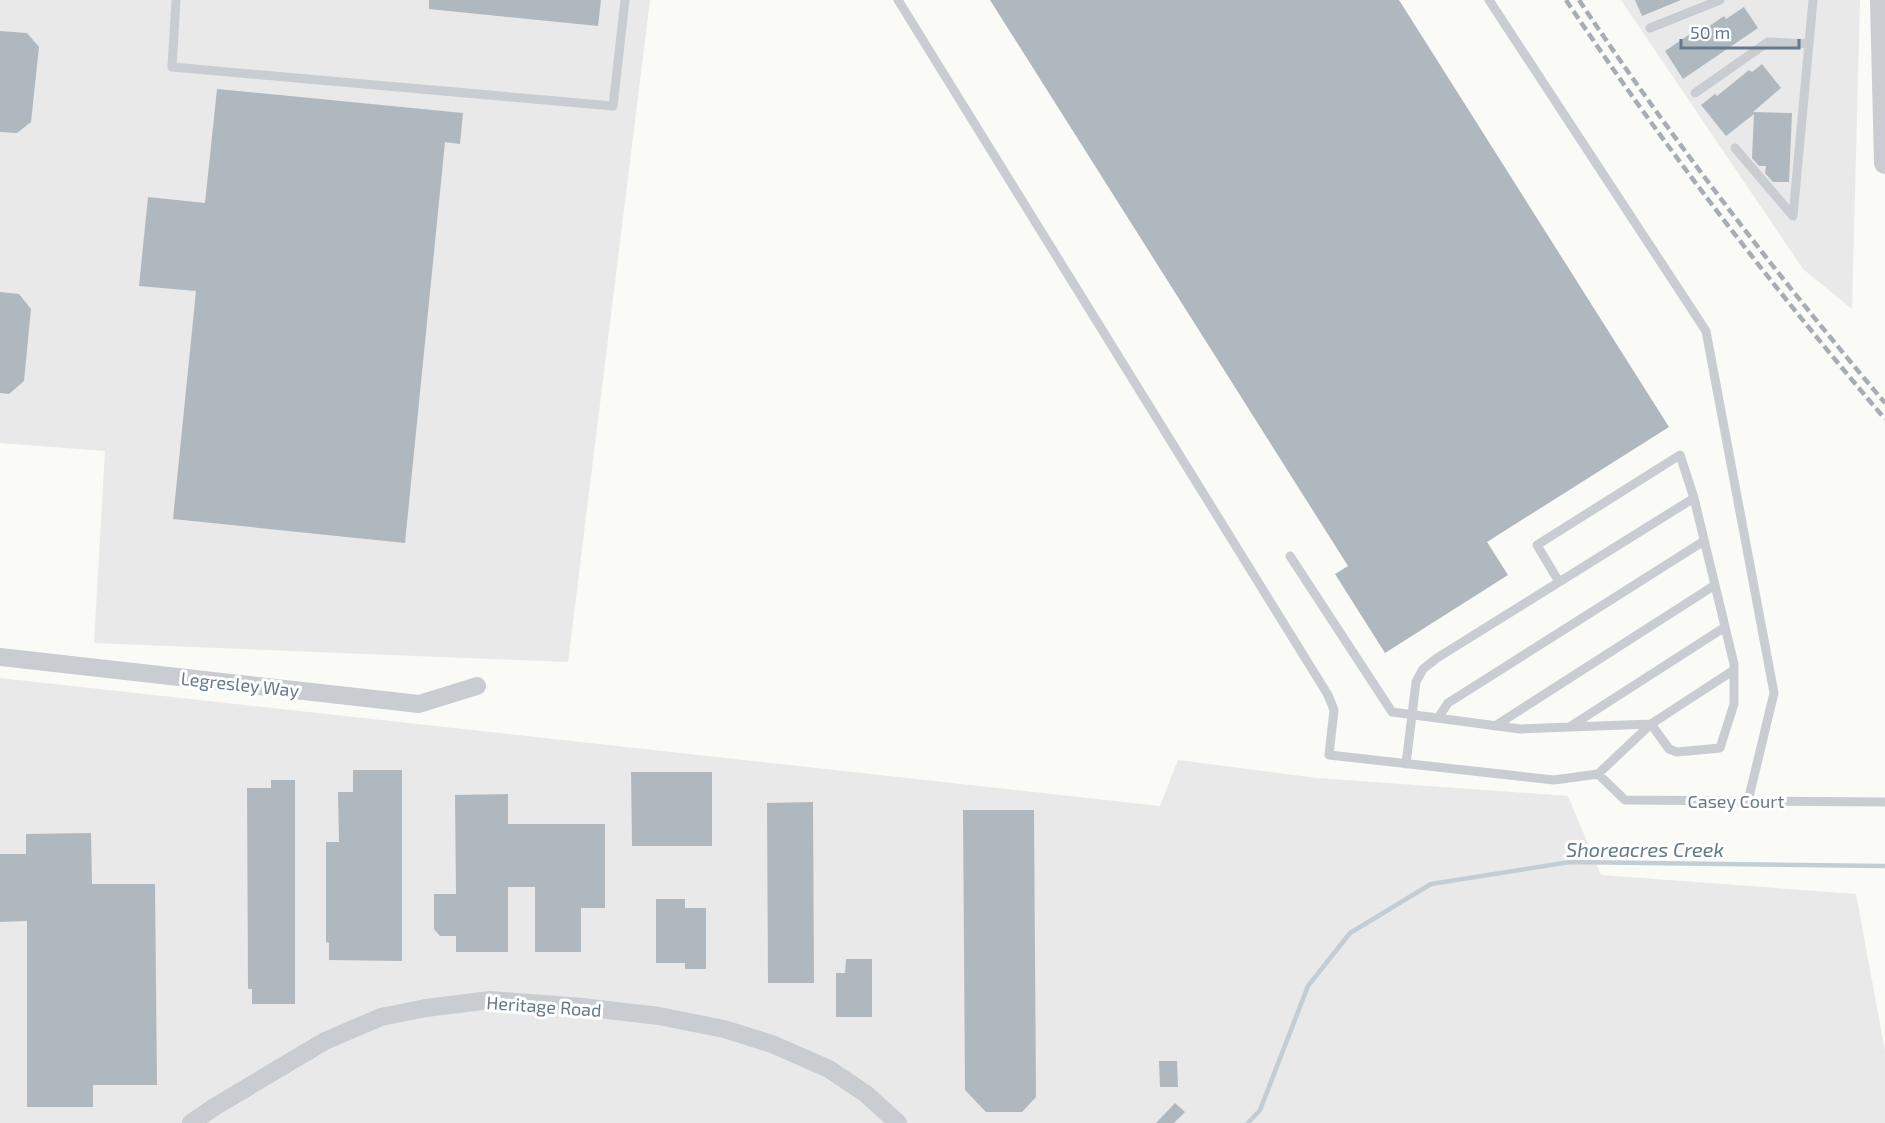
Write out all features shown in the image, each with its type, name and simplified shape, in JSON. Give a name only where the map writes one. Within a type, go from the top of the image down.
[{"type":"street","points":[[1881,0],[1885,163]]},
{"type":"street","name":"Legresley Way","points":[[0,657],[419,704],[477,686]]},
{"type":"street","name":"Heritage Road","points":[[191,1123],[325,1041],[381,1017],[426,1008],[490,1000],[659,1016],[724,1029],[772,1044],[829,1069],[866,1094],[898,1123]]},
{"type":"lane","points":[[176,0],[172,67],[613,106],[625,0]]},
{"type":"lane","points":[[898,0],[1328,695],[1334,710],[1329,755],[1554,780],[1598,774],[1651,724],[1734,670]]},
{"type":"lane","points":[[1489,0],[1706,331],[1774,693],[1748,801]]},
{"type":"lane","points":[[1650,28],[1719,0]]},
{"type":"lane","points":[[1735,148],[1793,216],[1811,0]]},
{"type":"lane","points":[[1695,93],[1768,42],[1809,44]]},
{"type":"lane","points":[[1559,582],[1537,545],[1680,455],[1694,498],[1725,627],[1734,670],[1734,704],[1720,748],[1677,752],[1669,748],[1651,724]]},
{"type":"lane","points":[[1406,764],[1416,682],[1423,669],[1437,658],[1694,498]]},
{"type":"lane","points":[[1438,718],[1448,703],[1704,541]]},
{"type":"lane","points":[[1290,556],[1392,712],[1520,729],[1651,724]]},
{"type":"lane","points":[[1495,726],[1715,585]]},
{"type":"lane","points":[[1570,727],[1725,627]]},
{"type":"lane","name":"Casey Court","points":[[1598,774],[1625,800],[1885,802]]},
{"type":"shaded area","points":[[0,0],[650,0],[568,662],[94,643],[105,451],[0,443]]},
{"type":"shaded area","points":[[1621,0],[1860,0],[1852,309],[1803,269]]},
{"type":"shaded area","points":[[0,678],[1160,806],[1178,760],[1317,778],[1568,796],[1601,875],[1856,894],[1885,1051],[1885,1123],[0,1123]]},
{"type":"building","points":[[429,0],[601,0],[598,26],[429,9]]},
{"type":"building","points":[[990,0],[1399,0],[1669,427],[1487,542],[1508,575],[1385,653],[1335,574],[1348,566]]},
{"type":"building","points":[[1635,0],[1681,0],[1642,16]]},
{"type":"building","points":[[1744,7],[1758,28],[1683,79],[1665,51],[1696,30],[1698,34],[1724,16],[1726,19]]},
{"type":"building","points":[[0,31],[27,33],[39,47],[31,122],[17,133],[0,132]]},
{"type":"building","points":[[1762,64],[1781,88],[1753,112],[1792,113],[1789,182],[1773,182],[1765,173],[1766,166],[1759,166],[1752,158],[1754,114],[1726,136],[1701,105],[1715,94],[1717,96],[1749,70],[1752,72]]},
{"type":"building","points":[[217,89],[463,113],[460,144],[445,142],[405,543],[173,519],[196,291],[139,286],[148,197],[205,203]]},
{"type":"building","points":[[0,292],[19,294],[31,309],[24,381],[9,394],[0,393]]},
{"type":"building","points":[[353,770],[402,770],[402,961],[329,960],[329,943],[326,942],[326,842],[339,842],[338,792],[353,792]]},
{"type":"building","points":[[631,772],[712,772],[712,846],[632,846]]},
{"type":"building","points":[[271,780],[295,780],[295,1004],[252,1004],[252,989],[248,989],[247,788],[271,788]]},
{"type":"building","points":[[508,794],[508,824],[605,824],[605,908],[581,908],[581,952],[535,952],[535,887],[508,887],[508,952],[456,952],[456,936],[440,936],[434,929],[434,894],[456,894],[455,795]]},
{"type":"building","points":[[813,802],[814,983],[768,983],[767,803]]},
{"type":"building","points":[[963,810],[1034,810],[1036,1097],[1022,1112],[986,1112],[965,1090]]},
{"type":"building","points":[[91,833],[92,884],[155,884],[157,1085],[93,1085],[93,1107],[27,1107],[27,921],[0,922],[0,854],[26,854],[26,834]]},
{"type":"building","points":[[656,899],[685,899],[685,908],[706,908],[706,969],[685,969],[685,963],[656,963]]},
{"type":"building","points":[[846,959],[872,959],[872,1017],[836,1017],[836,973],[845,973]]},
{"type":"building","points":[[1159,1061],[1177,1061],[1178,1087],[1160,1087]]},
{"type":"building","points":[[1175,1103],[1185,1112],[1174,1123],[1156,1123]]},
{"type":"waterway","name":"Shoreacres Creek","points":[[1248,1123],[1260,1110],[1308,986],[1350,933],[1431,884],[1570,862],[1885,866]]},
{"type":"railway","points":[[1566,0],[1680,162],[1801,318],[1885,419]]},
{"type":"railway","points":[[1579,0],[1651,104],[1726,206],[1885,403]]}]
